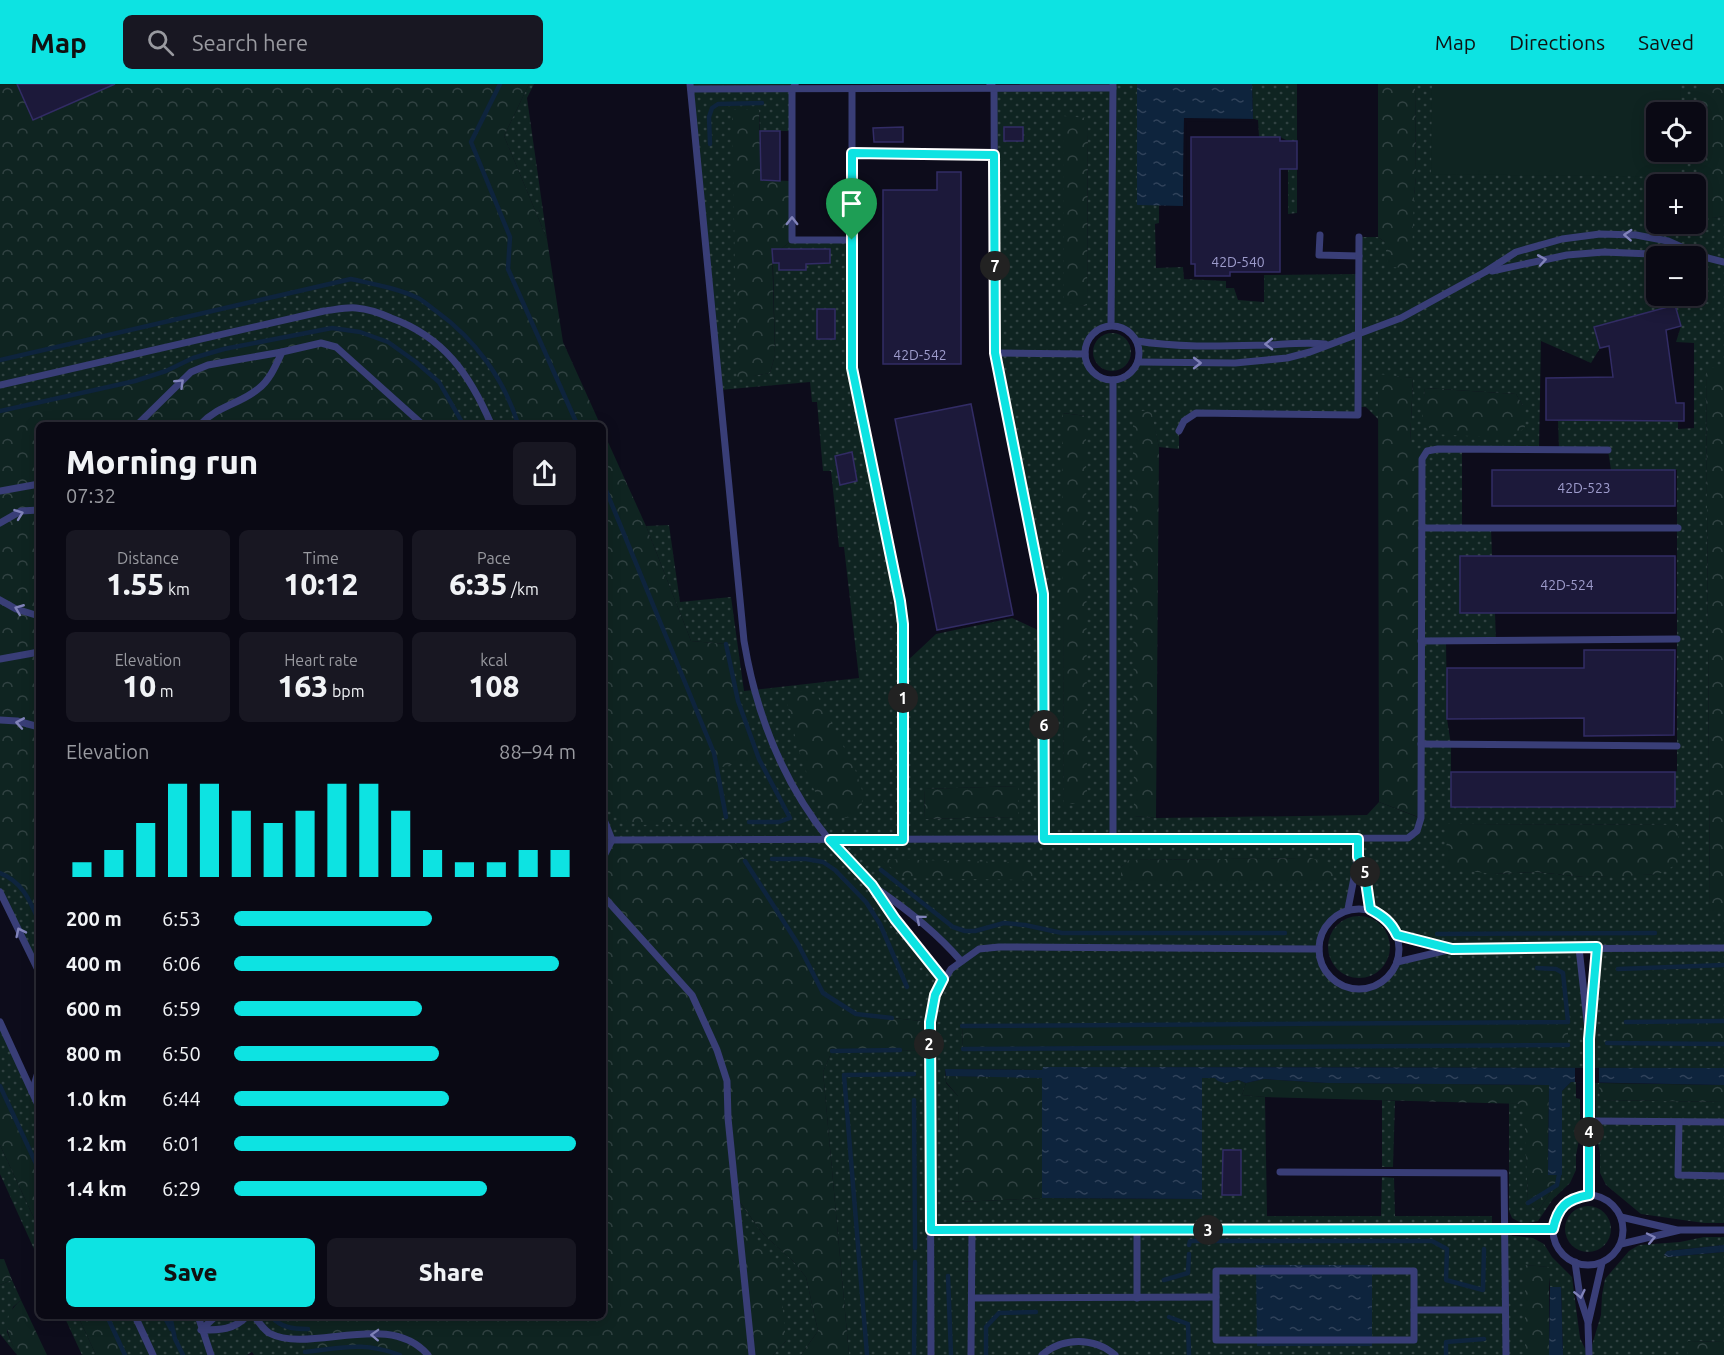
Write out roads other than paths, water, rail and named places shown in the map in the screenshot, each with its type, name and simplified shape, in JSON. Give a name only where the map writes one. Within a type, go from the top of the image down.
[{"type":"lane","points":[[943,979],[895,919],[872,885],[830,840],[798,795],[780,761],[762,718],[750,677],[744,641],[691,86],[794,86],[852,89],[874,86],[1113,86],[1111,325]]},
{"type":"lane","points":[[794,86],[792,240],[852,240]]},
{"type":"lane","points":[[992,86],[995,353],[1043,594],[1044,839]]},
{"type":"lane","points":[[852,89],[852,368],[903,624],[903,840]]},
{"type":"lane","points":[[852,153],[994,155]]},
{"type":"lane","points":[[1138,362],[1245,362],[1287,358],[1310,352],[1401,318],[1485,272],[1516,252],[1543,243],[1600,234],[1636,235],[1668,241],[1680,246]]},
{"type":"lane","points":[[1320,235],[1320,255],[1359,256]]},
{"type":"lane","points":[[1179,431],[1184,421],[1196,413],[1358,415],[1359,237]]},
{"type":"lane","points":[[1485,272],[1567,255],[1604,252],[1646,254]]},
{"type":"lane","points":[[1706,257],[1724,262]]},
{"type":"lane","points":[[0,385],[324,311],[354,308],[377,312],[425,333],[461,369],[478,394],[490,422]]},
{"type":"lane","points":[[1111,325],[1122,327],[1131,332],[1137,341],[1140,352],[1138,362],[1124,378],[1102,379],[1087,364],[1086,343],[1101,327],[1111,325]]},
{"type":"lane","points":[[1137,341],[1159,345],[1266,345],[1306,342],[1328,345]]},
{"type":"lane","points":[[140,422],[191,372],[208,365],[321,343],[336,347],[420,422]]},
{"type":"lane","points":[[203,422],[212,413],[259,389],[271,375],[282,352]]},
{"type":"lane","points":[[995,353],[1085,354]]},
{"type":"lane","points":[[1113,380],[1113,839]]},
{"type":"lane","points":[[612,840],[1408,838],[1417,831],[1421,818],[1422,459],[1427,451],[1438,449],[1608,450]]},
{"type":"lane","points":[[0,491],[36,485]]},
{"type":"lane","points":[[0,523],[21,511],[36,510]]},
{"type":"lane","points":[[1422,528],[1678,528]]},
{"type":"lane","points":[[0,600],[16,609],[36,615]]},
{"type":"lane","points":[[1422,641],[1677,639]]},
{"type":"lane","points":[[0,659],[36,653]]},
{"type":"lane","points":[[0,720],[17,721],[36,726]]},
{"type":"lane","points":[[1421,744],[1677,746]]},
{"type":"lane","points":[[606,825],[612,840],[606,852]]},
{"type":"lane","points":[[1348,909],[1358,857],[1358,839]]},
{"type":"lane","points":[[1358,857],[1364,868],[1370,909]]},
{"type":"lane","points":[[872,885],[912,913],[939,936],[961,960]]},
{"type":"lane","points":[[0,892],[36,966]]},
{"type":"lane","points":[[606,899],[692,994],[717,1050],[727,1081],[728,1118],[752,1355]]},
{"type":"lane","points":[[1348,909],[1370,909],[1383,916],[1393,926],[1397,935],[1399,954],[1397,962],[1386,980],[1373,987],[1359,990],[1345,987],[1332,980],[1323,968],[1319,940],[1325,926],[1335,916],[1348,909]]},
{"type":"lane","points":[[1397,935],[1452,949]]},
{"type":"lane","points":[[931,1355],[930,1022],[935,995],[943,979],[961,960],[979,949],[999,947],[1319,949]]},
{"type":"lane","points":[[1589,1195],[1589,1039],[1597,947]]},
{"type":"lane","points":[[1579,948],[1589,1039]]},
{"type":"lane","points":[[1397,962],[1452,949],[1724,948]]},
{"type":"lane","points":[[0,1022],[36,1101]]},
{"type":"lane","points":[[32,1092],[36,1079]]},
{"type":"lane","points":[[1589,1121],[1724,1122]]},
{"type":"lane","points":[[1678,1122],[1678,1175],[1724,1176]]},
{"type":"lane","points":[[1280,1172],[1504,1173],[1506,1355]]},
{"type":"lane","points":[[1589,1195],[1602,1197],[1614,1205],[1621,1217],[1624,1230],[1621,1244],[1613,1255],[1602,1263],[1588,1265],[1575,1262],[1563,1254],[1556,1243],[1553,1229],[1556,1216],[1564,1204],[1575,1197],[1589,1195]]},
{"type":"lane","points":[[1621,1217],[1680,1230],[1724,1230]]},
{"type":"lane","points":[[931,1230],[1553,1229]]},
{"type":"lane","points":[[972,1230],[972,1355]]},
{"type":"lane","points":[[1137,1230],[1137,1298]]},
{"type":"lane","points":[[1621,1244],[1680,1230]]},
{"type":"lane","points":[[1575,1262],[1580,1297],[1588,1324]]},
{"type":"lane","points":[[1588,1355],[1588,1324],[1602,1263]]},
{"type":"lane","points":[[1216,1271],[1414,1271],[1414,1311],[1414,1340],[1216,1340],[1216,1271]]},
{"type":"lane","points":[[972,1298],[1216,1298]]},
{"type":"lane","points":[[1414,1311],[1505,1310]]},
{"type":"lane","points":[[136,1319],[153,1355]]},
{"type":"lane","points":[[199,1319],[211,1355]]},
{"type":"lane","points":[[201,1330],[213,1319]]},
{"type":"lane","points":[[201,1330],[224,1330],[244,1319]]},
{"type":"lane","points":[[256,1319],[267,1333],[287,1340],[345,1338],[371,1334],[400,1337],[421,1347],[428,1355]]},
{"type":"lane","points":[[1042,1355],[1055,1346],[1078,1341],[1101,1345],[1115,1355]]},
{"type":"water","points":[[1137,84],[1252,84],[1253,119],[1184,119],[1183,206],[1137,205]]},
{"type":"water","points":[[1043,1067],[1724,1068],[1724,1085],[1571,1082],[1562,1091],[1562,1175],[1548,1175],[1549,1085],[1327,1083],[1264,1079],[1246,1083],[1238,1080],[1225,1083],[1215,1078],[1202,1078],[1202,1199],[1042,1198],[1042,1078],[946,1076],[945,1069],[1042,1070]]},
{"type":"water","points":[[1724,1245],[1724,1252],[1668,1257],[1664,1255],[1667,1251]]},
{"type":"water","points":[[1256,1265],[1372,1265],[1372,1346],[1257,1346]]},
{"type":"water","points":[[1550,1287],[1561,1287],[1563,1355],[1549,1355]]},
{"type":"waterway","points":[[500,84],[471,142],[510,237],[508,269],[576,422]]},
{"type":"waterway","points":[[710,144],[709,117],[712,108],[718,104],[762,103]]},
{"type":"waterway","points":[[0,360],[351,279],[410,295],[450,322],[486,361],[505,391],[517,422]]},
{"type":"waterway","points":[[0,411],[135,381],[166,371],[193,358],[224,349],[332,328],[360,332],[388,342],[416,362],[439,382],[462,422]]},
{"type":"waterway","points":[[606,490],[714,753],[726,817]]},
{"type":"waterway","points":[[726,644],[738,701],[759,759],[790,818],[779,822],[749,822]]},
{"type":"waterway","points":[[772,859],[806,859],[823,862],[835,870],[866,902],[880,924],[907,987]]},
{"type":"waterway","points":[[745,861],[798,944],[823,993],[856,1014],[892,1018]]},
{"type":"waterway","points":[[881,870],[953,927],[965,931],[975,931],[1004,923],[1062,933],[1285,933]]},
{"type":"waterway","points":[[0,873],[20,886],[36,914]]},
{"type":"waterway","points":[[1437,934],[1655,933]]},
{"type":"waterway","points":[[1618,969],[1724,965]]},
{"type":"waterway","points":[[962,1026],[1568,1022],[1563,973],[1556,969],[1537,968]]},
{"type":"waterway","points":[[1626,1022],[1724,1021]]},
{"type":"waterway","points":[[1607,1043],[1724,1044]]},
{"type":"waterway","points":[[963,1049],[1568,1045]]},
{"type":"waterway","points":[[832,1051],[900,1050]]},
{"type":"waterway","points":[[867,1355],[844,1075],[914,1074]]},
{"type":"waterway","points":[[0,1086],[36,1164]]},
{"type":"waterway","points":[[914,1100],[915,1248]]},
{"type":"waterway","points":[[1528,1203],[1557,1185],[1559,1175]]},
{"type":"waterway","points":[[1189,1245],[1190,1241],[1432,1241],[1447,1249],[1446,1280],[1483,1290],[1484,1249]]},
{"type":"waterway","points":[[1164,1280],[1188,1273],[1189,1254]]},
{"type":"waterway","points":[[914,1355],[915,1262]]},
{"type":"waterway","points":[[948,1276],[951,1355]]},
{"type":"waterway","points":[[986,1355],[986,1327],[999,1313],[1036,1312]]},
{"type":"waterway","points":[[1169,1317],[1188,1324],[1189,1355]]},
{"type":"waterway","points":[[108,1319],[125,1355]]},
{"type":"waterway","points":[[166,1319],[171,1329]]},
{"type":"waterway","points":[[171,1319],[175,1339],[183,1355]]},
{"type":"waterway","points":[[274,1319],[288,1327],[308,1329]]},
{"type":"waterway","points":[[1446,1355],[1446,1342],[1484,1339]]},
{"type":"waterway","points":[[305,1352],[363,1347],[400,1355]]}]
